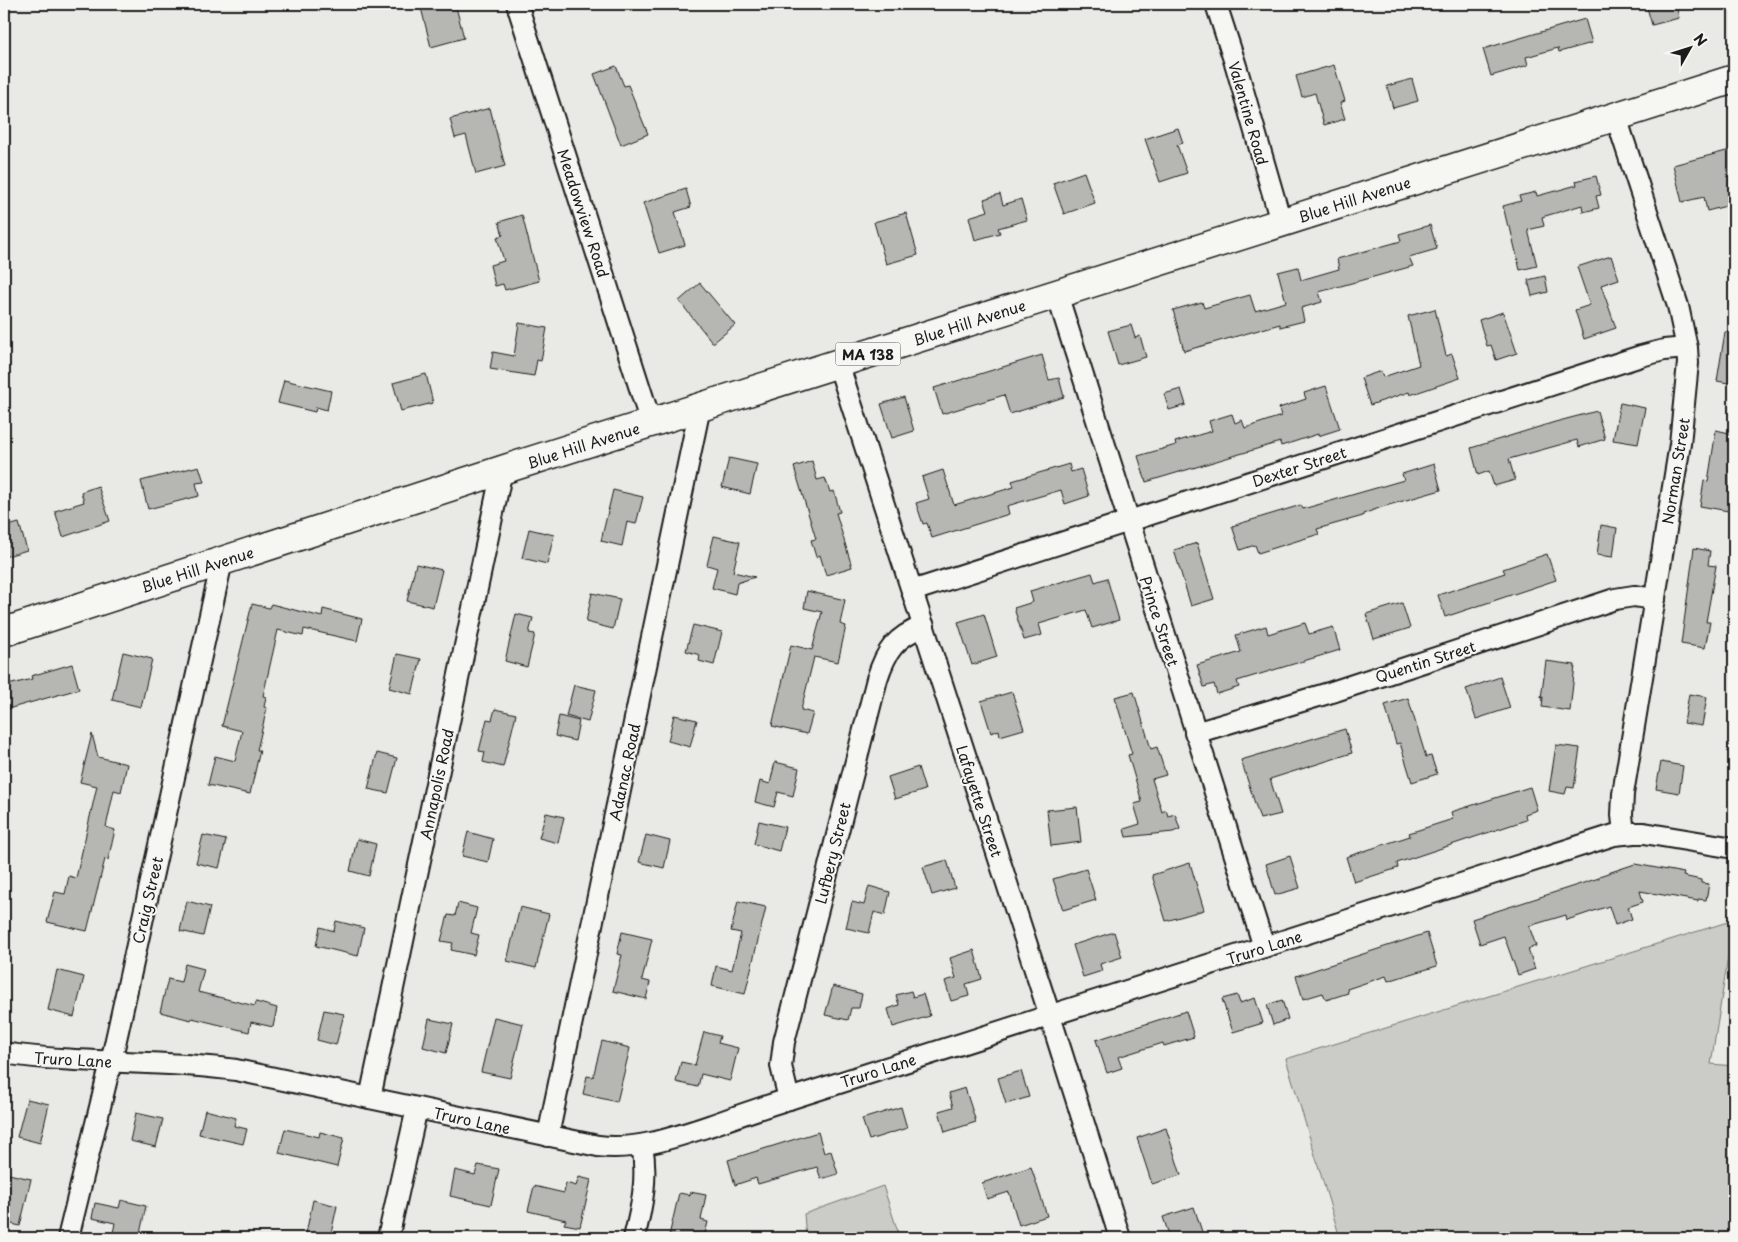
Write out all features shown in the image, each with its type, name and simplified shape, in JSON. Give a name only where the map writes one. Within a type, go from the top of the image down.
[{"type":"highway","name":"Blue Hill Avenue","points":[[4,632],[502,470],[1734,79]]},
{"type":"street","name":"Meadowview Road","points":[[517,4],[651,423]]},
{"type":"street","name":"Valentine Road","points":[[1216,4],[1281,222]]},
{"type":"street","name":"Norman Street","points":[[1616,116],[1678,306],[1687,348],[1687,378],[1680,444],[1623,794],[1622,815],[1624,834]]},
{"type":"street","name":"Prince Street","points":[[1057,294],[1264,947]]},
{"type":"street","name":"Dexter Street","points":[[912,591],[1641,356],[1664,350],[1687,348]]},
{"type":"street","name":"Lafayette Street","points":[[838,363],[1120,1238]]},
{"type":"street","name":"Adanac Road","points":[[548,1136],[700,407]]},
{"type":"street","name":"Annapolis Road","points":[[370,1098],[502,470]]},
{"type":"street","name":"Craig Street","points":[[68,1238],[111,1062],[222,561]]},
{"type":"street","name":"Quentin Street","points":[[1195,732],[1332,692],[1615,599],[1634,596],[1655,599]]},
{"type":"street","name":"Lufbery Street","points":[[789,1099],[781,1066],[784,1042],[877,679],[886,655],[892,646],[907,633],[924,626]]},
{"type":"street","name":"Truro Lane","points":[[4,1053],[54,1060],[180,1063],[218,1067],[612,1148],[642,1145],[676,1136],[1602,838],[1644,833],[1734,848]]},
{"type":"street","points":[[388,1238],[417,1108]]},
{"type":"street","points":[[634,1238],[645,1188],[645,1158],[642,1145]]},
{"type":"shaded area","points":[[1734,920],[1711,1064],[1734,1066],[1734,1238],[1340,1238],[1286,1059]]},
{"type":"shaded area","points":[[883,1186],[900,1238],[806,1238],[804,1214]]},
{"type":"building","points":[[420,4],[451,4],[452,8],[456,7],[464,38],[431,47]]},
{"type":"building","points":[[1646,4],[1676,4],[1679,18],[1652,25]]},
{"type":"building","points":[[1585,19],[1592,43],[1559,52],[1558,48],[1526,57],[1528,65],[1491,76],[1483,49]]},
{"type":"building","points":[[1334,65],[1345,101],[1340,103],[1345,119],[1324,125],[1315,93],[1302,97],[1296,76]]},
{"type":"building","points":[[616,66],[624,86],[628,85],[648,134],[621,145],[594,74]]},
{"type":"building","points":[[1412,79],[1418,101],[1393,108],[1387,86]]},
{"type":"building","points":[[490,108],[505,166],[476,174],[466,135],[455,138],[450,119]]},
{"type":"building","points":[[1178,128],[1183,143],[1177,145],[1187,173],[1160,182],[1145,139]]},
{"type":"building","points":[[1734,149],[1734,204],[1707,211],[1704,197],[1682,202],[1673,165]]},
{"type":"building","points":[[1084,172],[1095,203],[1064,214],[1053,183]]},
{"type":"building","points":[[1596,176],[1601,195],[1596,196],[1599,208],[1583,212],[1582,205],[1542,217],[1544,226],[1528,230],[1537,266],[1520,270],[1503,206],[1521,201],[1519,196],[1536,192],[1537,196],[1577,185],[1576,181]]},
{"type":"building","points":[[686,189],[691,207],[675,212],[685,245],[659,253],[643,203]]},
{"type":"building","points":[[1000,194],[1003,205],[1021,199],[1027,220],[998,228],[1000,233],[975,240],[969,217],[988,211],[984,199]]},
{"type":"building","points":[[906,213],[918,255],[886,264],[874,222]]},
{"type":"building","points":[[522,215],[539,281],[505,290],[503,284],[495,286],[490,265],[504,261],[497,237],[503,235],[499,222]]},
{"type":"building","points":[[1430,225],[1437,249],[1409,257],[1413,266],[1319,292],[1322,302],[1301,308],[1304,321],[1280,327],[1280,324],[1184,351],[1173,310],[1202,302],[1204,308],[1250,295],[1255,311],[1286,302],[1278,272],[1298,267],[1301,280],[1339,269],[1337,259],[1401,241],[1399,234]]},
{"type":"building","points":[[1611,256],[1619,279],[1601,285],[1616,328],[1584,339],[1575,310],[1590,305],[1577,267]]},
{"type":"building","points":[[1545,276],[1548,292],[1532,296],[1528,280]]},
{"type":"building","points":[[700,283],[735,325],[713,343],[679,301]]},
{"type":"building","points":[[1435,309],[1446,356],[1452,354],[1460,378],[1410,395],[1409,392],[1370,405],[1361,378],[1381,371],[1383,377],[1419,365],[1408,316]]},
{"type":"building","points":[[1503,312],[1517,353],[1496,360],[1491,345],[1487,346],[1479,320]]},
{"type":"building","points":[[519,323],[547,328],[541,361],[537,360],[534,376],[490,369],[493,352],[514,356]]},
{"type":"building","points":[[1131,325],[1135,338],[1140,336],[1146,357],[1118,365],[1108,331]]},
{"type":"building","points":[[1725,332],[1734,332],[1734,384],[1717,381]]},
{"type":"building","points":[[1042,355],[1049,380],[1059,378],[1064,397],[1010,414],[1004,395],[942,414],[934,388]]},
{"type":"building","points":[[426,374],[433,403],[401,411],[393,383]]},
{"type":"building","points":[[284,380],[331,391],[327,410],[316,407],[315,412],[278,403]]},
{"type":"building","points":[[1326,386],[1340,429],[1281,446],[1280,442],[1146,482],[1138,456],[1176,445],[1175,442],[1212,431],[1209,421],[1232,414],[1235,423],[1242,420],[1245,428],[1281,416],[1279,408],[1306,399],[1304,393]]},
{"type":"building","points":[[1181,389],[1186,405],[1169,410],[1164,394]]},
{"type":"building","points":[[904,397],[914,431],[892,438],[881,404]]},
{"type":"building","points":[[1620,403],[1645,408],[1638,444],[1613,440]]},
{"type":"building","points":[[1597,411],[1605,439],[1579,447],[1577,440],[1509,459],[1515,480],[1494,486],[1489,471],[1478,475],[1471,448]]},
{"type":"building","points":[[1716,430],[1734,434],[1734,512],[1700,506],[1704,481],[1708,482]]},
{"type":"building","points":[[729,458],[757,464],[750,494],[722,487]]},
{"type":"building","points":[[812,461],[817,480],[825,478],[830,492],[834,491],[840,512],[836,513],[852,567],[826,575],[820,555],[816,557],[811,540],[816,539],[794,467]]},
{"type":"building","points":[[1069,464],[1071,472],[1081,469],[1089,496],[1065,504],[1061,490],[1007,506],[1009,514],[932,538],[927,523],[923,524],[916,503],[929,499],[922,477],[943,470],[954,505],[1014,487],[1012,481]]},
{"type":"building","points":[[1434,464],[1441,490],[1317,529],[1319,534],[1258,553],[1255,545],[1240,550],[1232,526],[1301,505],[1303,509],[1404,480],[1402,474]]},
{"type":"building","points":[[199,466],[204,482],[196,483],[199,496],[148,509],[141,481]]},
{"type":"building","points":[[98,486],[110,521],[63,537],[55,511],[84,502],[81,492]]},
{"type":"building","points":[[613,490],[643,497],[636,524],[627,522],[622,546],[601,541]]},
{"type":"building","points":[[19,523],[27,550],[4,557],[4,527]]},
{"type":"building","points":[[1601,525],[1617,528],[1613,557],[1597,555]]},
{"type":"building","points":[[529,529],[554,535],[547,564],[522,558]]},
{"type":"building","points":[[714,536],[740,542],[733,572],[755,577],[737,583],[735,594],[712,588],[717,568],[707,565]]},
{"type":"building","points":[[1197,543],[1214,599],[1191,606],[1174,550]]},
{"type":"building","points":[[1694,548],[1710,551],[1708,565],[1716,566],[1706,622],[1710,622],[1705,648],[1681,644]]},
{"type":"building","points":[[1547,554],[1556,580],[1445,617],[1438,595],[1505,573],[1503,569]]},
{"type":"building","points":[[416,564],[442,570],[433,607],[407,601]]},
{"type":"building","points":[[1092,573],[1095,582],[1107,578],[1119,620],[1092,628],[1086,610],[1039,624],[1042,635],[1024,640],[1014,608],[1033,602],[1030,591]]},
{"type":"building","points":[[807,591],[845,600],[840,624],[846,626],[838,662],[814,657],[801,710],[813,713],[807,734],[772,726],[791,645],[812,650],[822,612],[804,608]]},
{"type":"building","points":[[592,593],[620,599],[613,629],[586,622]]},
{"type":"building","points":[[1402,603],[1410,628],[1374,639],[1366,614]]},
{"type":"building","points":[[252,604],[269,608],[271,604],[322,617],[323,609],[362,619],[357,641],[304,629],[303,636],[278,630],[263,696],[266,697],[264,707],[267,708],[257,750],[260,750],[250,794],[208,785],[215,756],[235,761],[242,731],[222,726]]},
{"type":"building","points":[[516,614],[533,618],[529,633],[535,634],[527,667],[505,661]]},
{"type":"building","points":[[984,614],[997,657],[972,665],[958,622]]},
{"type":"building","points":[[1305,623],[1309,634],[1333,627],[1340,650],[1237,681],[1239,687],[1217,694],[1214,684],[1204,687],[1197,665],[1241,652],[1236,635],[1266,626],[1268,634]]},
{"type":"building","points":[[693,625],[722,632],[714,665],[699,661],[700,655],[686,651]]},
{"type":"building","points":[[123,652],[152,659],[141,707],[112,700]]},
{"type":"building","points":[[397,654],[421,659],[412,694],[389,688]]},
{"type":"building","points":[[1546,661],[1575,665],[1570,711],[1542,707],[1543,697],[1541,698]]},
{"type":"building","points":[[72,664],[79,689],[4,710],[4,686],[32,679],[31,676]]},
{"type":"building","points":[[1500,677],[1510,708],[1476,719],[1466,689]]},
{"type":"building","points":[[574,685],[596,690],[588,722],[566,716]]},
{"type":"building","points":[[1012,692],[1024,729],[1000,736],[999,730],[991,733],[981,701]]},
{"type":"building","points":[[1134,692],[1151,749],[1157,747],[1166,775],[1152,779],[1162,812],[1166,810],[1168,816],[1175,814],[1180,829],[1173,832],[1126,837],[1124,829],[1140,824],[1134,804],[1142,802],[1128,755],[1132,754],[1115,697]]},
{"type":"building","points":[[1689,694],[1707,697],[1702,726],[1684,723]]},
{"type":"building","points":[[1408,698],[1426,757],[1431,756],[1437,774],[1412,782],[1400,743],[1396,744],[1385,705]]},
{"type":"building","points":[[495,709],[516,714],[503,767],[483,762],[485,752],[479,751],[487,719],[492,720]]},
{"type":"building","points":[[674,715],[697,720],[690,747],[668,741]]},
{"type":"building","points":[[559,716],[579,721],[575,741],[555,736]]},
{"type":"building","points":[[1345,729],[1352,753],[1270,779],[1281,814],[1260,819],[1241,760]]},
{"type":"building","points":[[92,734],[98,757],[127,764],[121,792],[114,790],[106,827],[115,830],[108,860],[105,859],[87,931],[47,922],[55,892],[65,894],[69,876],[76,878],[97,786],[80,782]]},
{"type":"building","points":[[1556,745],[1580,748],[1574,788],[1567,787],[1565,794],[1549,791]]},
{"type":"building","points":[[377,753],[397,758],[388,793],[368,789]]},
{"type":"building","points":[[775,762],[799,768],[793,796],[778,792],[774,807],[755,802],[760,781],[770,784]]},
{"type":"building","points":[[1661,762],[1683,766],[1679,793],[1656,789]]},
{"type":"building","points":[[918,767],[925,790],[895,799],[888,777]]},
{"type":"building","points":[[1530,787],[1537,810],[1525,814],[1526,820],[1397,863],[1398,868],[1354,882],[1346,857],[1410,836],[1409,833],[1453,819],[1451,812]]},
{"type":"building","points":[[1077,807],[1081,842],[1051,846],[1047,810]]},
{"type":"building","points":[[546,813],[564,817],[558,843],[539,838]]},
{"type":"building","points":[[759,821],[785,827],[779,851],[754,844]]},
{"type":"building","points":[[468,832],[493,839],[488,862],[462,856]]},
{"type":"building","points":[[203,835],[226,840],[219,868],[196,863]]},
{"type":"building","points":[[646,835],[670,841],[664,868],[639,862]]},
{"type":"building","points":[[357,839],[376,844],[369,876],[350,871]]},
{"type":"building","points":[[1290,856],[1300,888],[1275,895],[1266,864]]},
{"type":"building","points":[[947,860],[955,888],[932,895],[923,867]]},
{"type":"building","points":[[1190,863],[1204,910],[1166,921],[1152,875]]},
{"type":"building","points":[[1635,864],[1684,873],[1683,876],[1709,884],[1706,900],[1698,899],[1698,901],[1640,891],[1643,902],[1628,907],[1632,919],[1615,925],[1609,906],[1567,920],[1566,915],[1529,926],[1536,946],[1528,949],[1535,969],[1518,975],[1504,936],[1480,944],[1472,919],[1599,878],[1599,876]]},
{"type":"building","points":[[1086,869],[1096,900],[1063,910],[1053,879]]},
{"type":"building","points":[[869,886],[890,892],[885,915],[874,912],[869,933],[846,928],[852,902],[864,905]]},
{"type":"building","points":[[187,901],[210,907],[203,936],[180,931]]},
{"type":"building","points":[[738,901],[766,907],[745,994],[712,986],[716,966],[732,970],[741,933],[731,931]]},
{"type":"building","points":[[458,903],[477,908],[471,933],[479,935],[474,955],[451,950],[453,943],[441,941],[448,915],[455,916]]},
{"type":"building","points":[[520,907],[549,914],[536,968],[507,961]]},
{"type":"building","points":[[336,921],[364,928],[358,956],[316,946],[320,927],[334,931]]},
{"type":"building","points":[[622,932],[652,939],[642,980],[650,982],[646,999],[613,991],[622,955],[617,954]]},
{"type":"building","points":[[1114,932],[1122,957],[1100,964],[1102,971],[1083,977],[1073,945]]},
{"type":"building","points":[[1427,933],[1437,966],[1388,981],[1386,976],[1347,989],[1348,993],[1326,1000],[1323,993],[1303,999],[1296,976]]},
{"type":"building","points":[[974,950],[982,979],[966,984],[969,996],[951,1001],[945,981],[956,978],[950,958]]},
{"type":"building","points":[[185,964],[204,969],[198,992],[255,1006],[256,1002],[277,1008],[273,1027],[251,1022],[249,1032],[160,1012],[168,979],[181,982]]},
{"type":"building","points":[[57,970],[84,977],[74,1017],[48,1010]]},
{"type":"building","points":[[833,986],[862,994],[859,1008],[851,1008],[848,1020],[825,1015]]},
{"type":"building","points":[[911,991],[913,997],[923,994],[930,1016],[893,1027],[888,1009],[899,1005],[896,995]]},
{"type":"building","points":[[1237,995],[1240,1003],[1255,998],[1263,1023],[1233,1032],[1222,999]]},
{"type":"building","points":[[1282,1000],[1288,1019],[1273,1025],[1267,1005]]},
{"type":"building","points":[[324,1010],[344,1014],[336,1045],[317,1040]]},
{"type":"building","points":[[1186,1011],[1194,1037],[1164,1046],[1163,1043],[1118,1057],[1122,1068],[1107,1073],[1096,1040]]},
{"type":"building","points":[[494,1017],[523,1024],[510,1078],[481,1072]]},
{"type":"building","points":[[429,1019],[453,1024],[446,1053],[423,1047]]},
{"type":"building","points":[[704,1032],[720,1036],[718,1043],[738,1048],[730,1081],[701,1074],[698,1087],[676,1082],[681,1062],[695,1065]]},
{"type":"building","points":[[602,1041],[630,1048],[617,1102],[583,1094],[587,1076],[593,1077]]},
{"type":"building","points":[[1021,1071],[1029,1097],[1006,1104],[998,1078]]},
{"type":"building","points":[[965,1088],[976,1122],[945,1132],[939,1111],[953,1107],[949,1093]]},
{"type":"building","points":[[27,1099],[49,1104],[40,1143],[17,1137]]},
{"type":"building","points":[[901,1107],[907,1128],[869,1140],[862,1119]]},
{"type":"building","points":[[205,1110],[236,1118],[234,1126],[247,1129],[243,1144],[199,1134]]},
{"type":"building","points":[[136,1113],[163,1119],[156,1147],[130,1141]]},
{"type":"building","points":[[1166,1128],[1181,1175],[1152,1184],[1137,1138]]},
{"type":"building","points":[[285,1129],[319,1137],[320,1132],[344,1138],[337,1167],[279,1153]]},
{"type":"building","points":[[818,1132],[824,1153],[831,1151],[838,1174],[821,1179],[817,1167],[758,1184],[756,1178],[735,1185],[728,1160]]},
{"type":"building","points":[[478,1165],[499,1169],[491,1205],[450,1196],[455,1170],[475,1175]]},
{"type":"building","points":[[1031,1167],[1047,1216],[1019,1225],[1009,1192],[987,1199],[982,1183]]},
{"type":"building","points":[[4,1173],[31,1179],[20,1226],[4,1222]]},
{"type":"building","points":[[579,1177],[591,1180],[580,1227],[564,1224],[566,1220],[528,1211],[534,1186],[564,1193],[566,1183],[576,1186]]},
{"type":"building","points":[[690,1192],[706,1195],[701,1220],[708,1222],[704,1238],[669,1236],[679,1193],[690,1195]]},
{"type":"building","points":[[121,1200],[146,1206],[139,1238],[112,1238],[115,1223],[92,1218],[95,1203],[119,1208]]},
{"type":"building","points":[[313,1200],[337,1206],[330,1238],[305,1238]]},
{"type":"building","points":[[1194,1207],[1204,1238],[1170,1238],[1163,1217]]}]
